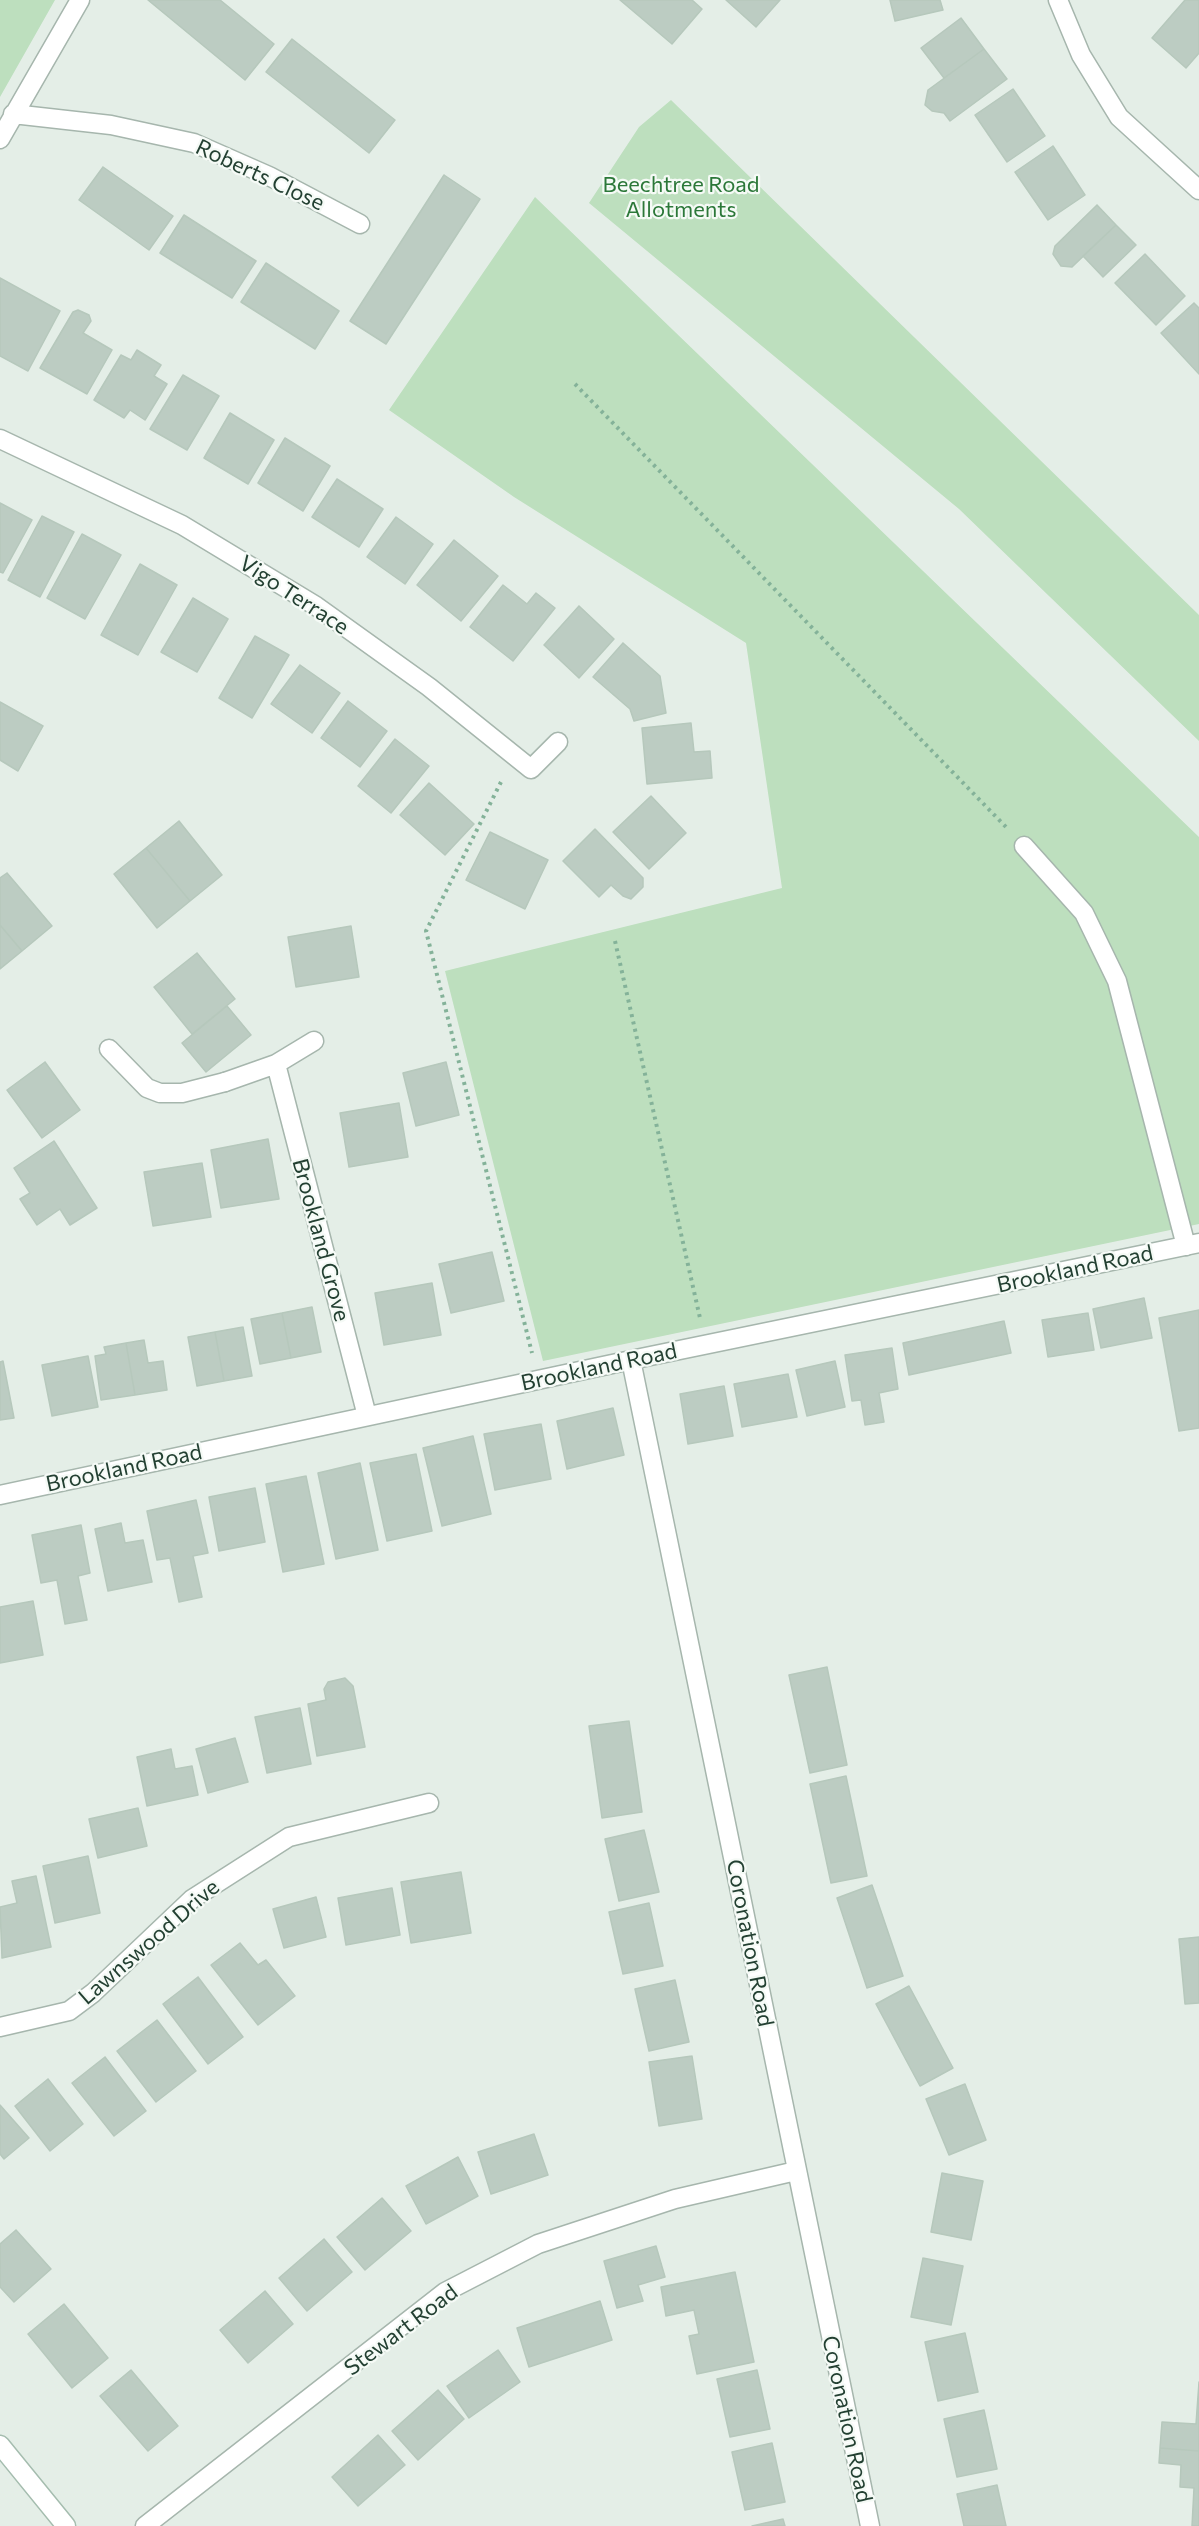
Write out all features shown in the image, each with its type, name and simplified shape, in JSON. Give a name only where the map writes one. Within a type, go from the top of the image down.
[{"type":"street","points":[[0,139],[80,0]]},
{"type":"street","points":[[1058,0],[1081,55],[1119,117],[1199,190]]},
{"type":"street","name":"Roberts Close","points":[[14,114],[111,125],[194,143],[269,176],[360,224]]},
{"type":"street","name":"Vigo Terrace","points":[[0,439],[182,525],[316,606],[429,687],[531,769],[558,742]]},
{"type":"street","points":[[1024,846],[1084,913],[1117,981],[1193,1244]]},
{"type":"street","points":[[109,1049],[147,1088],[160,1093],[182,1093],[225,1082],[276,1064],[314,1041]]},
{"type":"street","name":"Brookland Grove","points":[[276,1064],[367,1416]]},
{"type":"street","name":"Brookland Road","points":[[0,1495],[631,1360],[1193,1244]]},
{"type":"street","name":"Coronation Road","points":[[631,1360],[870,2526]]},
{"type":"street","name":"Lawnswood Drive","points":[[0,2027],[69,2011],[93,1993],[192,1899],[289,1837],[429,1803]]},
{"type":"street","name":"Stewart Road","points":[[145,2526],[445,2292],[538,2244],[675,2199],[796,2171]]},
{"type":"street","points":[[0,2445],[66,2526]]},
{"type":"path","points":[[575,384],[1024,846]]},
{"type":"path","points":[[514,756],[426,931],[539,1380]]},
{"type":"path","points":[[615,941],[706,1345]]},
{"type":"green space","points":[[0,0],[55,0],[0,97]]},
{"type":"green space","name":"Beechtree Road Allotments","points":[[671,100],[1199,615],[1199,741],[959,509],[589,203],[639,127]]},
{"type":"green space","points":[[535,197],[1199,837],[1199,1224],[543,1361],[445,971],[782,888],[746,643],[514,497],[389,410]]},
{"type":"building","points":[[148,0],[220,0],[274,44],[245,80]]},
{"type":"building","points":[[620,0],[692,0],[702,9],[672,44]]},
{"type":"building","points":[[726,0],[780,0],[756,27]]},
{"type":"building","points":[[890,0],[940,0],[943,10],[895,21]]},
{"type":"building","points":[[1185,0],[1199,0],[1199,53],[1186,68],[1152,38]]},
{"type":"building","points":[[961,18],[984,49],[944,78],[921,48]]},
{"type":"building","points":[[292,39],[395,120],[369,153],[266,72]]},
{"type":"building","points":[[984,49],[1007,79],[950,121],[944,113],[932,111],[925,105],[928,90]]},
{"type":"building","points":[[1013,89],[1045,136],[1007,162],[975,115]]},
{"type":"building","points":[[1053,146],[1085,195],[1048,220],[1015,172]]},
{"type":"building","points":[[103,167],[173,216],[149,250],[79,200]]},
{"type":"building","points":[[444,175],[480,199],[386,344],[350,321]]},
{"type":"building","points":[[1097,205],[1116,225],[1072,267],[1061,266],[1053,254],[1055,246]]},
{"type":"building","points":[[184,215],[256,261],[232,298],[160,253]]},
{"type":"building","points":[[1116,225],[1136,245],[1103,277],[1083,256]]},
{"type":"building","points":[[1145,254],[1185,296],[1156,325],[1115,283]]},
{"type":"building","points":[[266,263],[339,311],[315,349],[241,302]]},
{"type":"building","points":[[0,278],[60,311],[28,371],[0,356]]},
{"type":"building","points":[[1194,303],[1199,308],[1199,374],[1161,333]]},
{"type":"building","points":[[78,310],[89,315],[91,321],[83,333],[112,350],[87,394],[40,368],[73,312]]},
{"type":"building","points":[[137,350],[161,365],[154,376],[167,384],[145,420],[130,410],[124,418],[94,400],[121,355],[131,360]]},
{"type":"building","points":[[183,375],[219,396],[187,450],[150,429]]},
{"type":"building","points":[[230,413],[274,440],[248,484],[204,458]]},
{"type":"building","points":[[285,438],[330,466],[303,511],[258,483]]},
{"type":"building","points":[[337,479],[383,509],[359,547],[312,517]]},
{"type":"building","points":[[0,503],[32,520],[3,573],[0,572]]},
{"type":"building","points":[[42,516],[74,532],[40,597],[8,580]]},
{"type":"building","points":[[396,517],[433,544],[405,584],[367,557]]},
{"type":"building","points":[[82,534],[121,555],[85,619],[47,598]]},
{"type":"building","points":[[454,540],[498,576],[461,621],[417,585]]},
{"type":"building","points":[[140,564],[177,585],[138,655],[101,635]]},
{"type":"building","points":[[503,585],[527,604],[536,593],[555,608],[513,661],[470,627]]},
{"type":"building","points":[[193,598],[228,619],[197,672],[161,652]]},
{"type":"building","points":[[579,606],[614,639],[579,678],[544,645]]},
{"type":"building","points":[[255,636],[289,655],[252,718],[219,698]]},
{"type":"building","points":[[623,643],[660,676],[666,713],[634,721],[630,709],[593,677]]},
{"type":"building","points":[[300,665],[340,693],[312,733],[271,704]]},
{"type":"building","points":[[348,701],[387,731],[360,767],[321,738]]},
{"type":"building","points":[[0,702],[43,726],[18,771],[0,760]]},
{"type":"building","points":[[691,723],[694,752],[710,751],[712,778],[647,784],[642,728]]},
{"type":"building","points":[[395,739],[429,766],[391,813],[358,786]]},
{"type":"building","points":[[429,783],[474,824],[445,855],[400,815]]},
{"type":"building","points":[[651,796],[686,833],[649,869],[613,832]]},
{"type":"building","points":[[179,821],[222,875],[190,901],[146,848]]},
{"type":"building","points":[[595,829],[643,878],[643,887],[631,899],[623,896],[611,885],[599,897],[563,861]]},
{"type":"building","points":[[490,832],[548,860],[525,909],[466,880]]},
{"type":"building","points":[[146,848],[190,901],[157,928],[114,874]]},
{"type":"building","points":[[7,873],[52,926],[22,951],[0,925],[0,878]]},
{"type":"building","points":[[0,925],[22,951],[0,969]]},
{"type":"building","points":[[351,926],[359,977],[296,987],[288,937]]},
{"type":"building","points":[[197,953],[235,999],[192,1034],[154,987]]},
{"type":"building","points":[[227,1006],[251,1035],[206,1072],[182,1043]]},
{"type":"building","points":[[45,1062],[80,1110],[42,1138],[7,1090]]},
{"type":"building","points":[[446,1062],[459,1115],[416,1126],[403,1073]]},
{"type":"building","points":[[399,1103],[408,1157],[349,1167],[340,1113]]},
{"type":"building","points":[[268,1139],[279,1199],[221,1208],[211,1150]]},
{"type":"building","points":[[54,1141],[97,1208],[70,1225],[60,1209],[37,1225],[20,1199],[30,1193],[14,1168]]},
{"type":"building","points":[[202,1163],[211,1217],[153,1226],[144,1172]]},
{"type":"building","points":[[492,1252],[504,1301],[451,1313],[439,1264]]},
{"type":"building","points":[[432,1283],[441,1335],[384,1345],[375,1293]]},
{"type":"building","points":[[1144,1298],[1152,1338],[1101,1348],[1093,1309]]},
{"type":"building","points":[[312,1307],[321,1352],[291,1358],[282,1313]]},
{"type":"building","points":[[1199,1310],[1199,1428],[1179,1431],[1159,1318]]},
{"type":"building","points":[[282,1313],[291,1358],[260,1364],[251,1319]]},
{"type":"building","points":[[1088,1313],[1094,1350],[1048,1357],[1042,1320]]},
{"type":"building","points":[[1004,1321],[1011,1353],[909,1375],[903,1343]]},
{"type":"building","points":[[243,1327],[252,1376],[224,1381],[215,1332]]},
{"type":"building","points":[[215,1332],[224,1381],[197,1386],[188,1337]]},
{"type":"building","points":[[144,1340],[148,1363],[163,1361],[167,1390],[135,1395],[126,1343]]},
{"type":"building","points":[[126,1343],[135,1395],[101,1400],[95,1356],[106,1354],[104,1347]]},
{"type":"building","points":[[892,1348],[898,1389],[879,1393],[884,1422],[865,1425],[861,1400],[852,1401],[845,1355]]},
{"type":"building","points":[[88,1356],[98,1407],[52,1416],[42,1365]]},
{"type":"building","points":[[3,1361],[14,1418],[0,1420],[0,1362]]},
{"type":"building","points":[[835,1361],[845,1407],[807,1416],[796,1370]]},
{"type":"building","points":[[788,1374],[797,1417],[742,1427],[734,1384]]},
{"type":"building","points":[[724,1386],[733,1436],[688,1444],[680,1394]]},
{"type":"building","points":[[613,1408],[624,1455],[567,1469],[557,1421]]},
{"type":"building","points":[[541,1424],[551,1479],[495,1490],[484,1434]]},
{"type":"building","points":[[473,1436],[491,1514],[442,1526],[423,1448]]},
{"type":"building","points":[[416,1454],[432,1531],[387,1541],[370,1463]]},
{"type":"building","points":[[360,1463],[378,1550],[336,1559],[318,1473]]},
{"type":"building","points":[[306,1476],[324,1564],[283,1572],[266,1484]]},
{"type":"building","points":[[255,1488],[265,1542],[219,1551],[209,1497]]},
{"type":"building","points":[[196,1500],[208,1553],[193,1556],[202,1597],[179,1602],[170,1558],[157,1560],[147,1511]]},
{"type":"building","points":[[121,1523],[125,1543],[143,1540],[152,1582],[108,1591],[95,1529]]},
{"type":"building","points":[[81,1525],[90,1573],[78,1576],[87,1620],[65,1624],[57,1580],[41,1583],[32,1535]]},
{"type":"building","points":[[33,1601],[43,1655],[0,1663],[0,1607]]},
{"type":"building","points":[[827,1667],[847,1765],[810,1773],[789,1675]]},
{"type":"building","points":[[345,1678],[353,1686],[365,1747],[317,1756],[308,1704],[326,1700],[324,1689],[328,1682]]},
{"type":"building","points":[[300,1708],[311,1764],[267,1773],[255,1717]]},
{"type":"building","points":[[629,1721],[642,1812],[602,1818],[589,1726]]},
{"type":"building","points":[[235,1738],[248,1782],[208,1793],[196,1749]]},
{"type":"building","points":[[171,1749],[175,1769],[192,1766],[198,1795],[147,1806],[137,1757]]},
{"type":"building","points":[[846,1776],[867,1876],[831,1883],[810,1784]]},
{"type":"building","points":[[138,1808],[147,1846],[98,1858],[89,1819]]},
{"type":"building","points":[[644,1830],[659,1892],[619,1901],[605,1839]]},
{"type":"building","points":[[88,1856],[100,1913],[55,1923],[43,1866]]},
{"type":"building","points":[[461,1872],[471,1933],[411,1943],[401,1882]]},
{"type":"building","points":[[36,1876],[51,1947],[2,1958],[0,1907],[17,1903],[12,1881]]},
{"type":"building","points":[[872,1885],[903,1976],[867,1988],[837,1898]]},
{"type":"building","points":[[392,1888],[400,1935],[346,1945],[338,1898]]},
{"type":"building","points":[[316,1897],[326,1937],[284,1948],[273,1909]]},
{"type":"building","points":[[649,1903],[663,1966],[623,1974],[609,1912]]},
{"type":"building","points":[[1199,1937],[1199,2003],[1185,2004],[1179,1939]]},
{"type":"building","points":[[240,1943],[258,1965],[266,1960],[295,1996],[258,2025],[211,1965]]},
{"type":"building","points":[[198,1977],[243,2037],[208,2064],[163,2004]]},
{"type":"building","points":[[675,1980],[689,2042],[649,2051],[635,1989]]},
{"type":"building","points":[[909,1986],[953,2068],[920,2086],[876,2004]]},
{"type":"building","points":[[157,2020],[196,2071],[156,2102],[117,2051]]},
{"type":"building","points":[[692,2056],[702,2119],[659,2126],[649,2062]]},
{"type":"building","points":[[105,2057],[146,2111],[114,2136],[72,2083]]},
{"type":"building","points":[[48,2079],[83,2124],[50,2151],[15,2106]]},
{"type":"building","points":[[965,2084],[986,2140],[949,2155],[926,2099]]},
{"type":"building","points":[[0,2105],[29,2138],[4,2159],[0,2154]]},
{"type":"building","points":[[534,2134],[548,2175],[491,2194],[478,2152]]},
{"type":"building","points":[[458,2157],[478,2196],[426,2224],[406,2186]]},
{"type":"building","points":[[942,2173],[983,2181],[971,2240],[931,2232]]},
{"type":"building","points":[[382,2198],[411,2231],[365,2270],[337,2237]]},
{"type":"building","points":[[16,2230],[51,2269],[14,2302],[0,2287],[0,2244]]},
{"type":"building","points":[[324,2239],[352,2272],[307,2311],[279,2278]]},
{"type":"building","points":[[656,2246],[665,2277],[638,2285],[643,2301],[617,2308],[604,2261]]},
{"type":"building","points":[[923,2258],[963,2266],[951,2325],[911,2317]]},
{"type":"building","points":[[735,2272],[754,2362],[697,2374],[689,2336],[699,2334],[694,2310],[666,2316],[661,2287]]},
{"type":"building","points":[[265,2291],[293,2324],[248,2363],[220,2330]]},
{"type":"building","points":[[600,2301],[612,2340],[529,2367],[517,2328]]},
{"type":"building","points":[[64,2304],[108,2358],[72,2388],[28,2334]]},
{"type":"building","points":[[965,2333],[978,2392],[938,2401],[925,2342]]},
{"type":"building","points":[[498,2350],[520,2382],[469,2418],[447,2386]]},
{"type":"building","points":[[131,2370],[178,2426],[148,2451],[100,2396]]},
{"type":"building","points":[[757,2370],[770,2429],[730,2437],[717,2379]]},
{"type":"building","points":[[1199,2382],[1199,2451],[1160,2448],[1162,2422],[1196,2424]]},
{"type":"building","points":[[438,2390],[464,2419],[418,2460],[392,2431]]},
{"type":"building","points":[[984,2410],[997,2469],[957,2477],[944,2419]]},
{"type":"building","points":[[378,2435],[405,2465],[358,2506],[332,2477]]},
{"type":"building","points":[[772,2443],[785,2502],[745,2510],[732,2452]]},
{"type":"building","points":[[1160,2448],[1199,2451],[1199,2526],[1192,2526],[1194,2488],[1180,2487],[1181,2465],[1159,2463]]},
{"type":"building","points":[[997,2485],[1006,2526],[964,2526],[957,2494]]},
{"type":"building","points":[[783,2519],[785,2526],[752,2526]]}]
